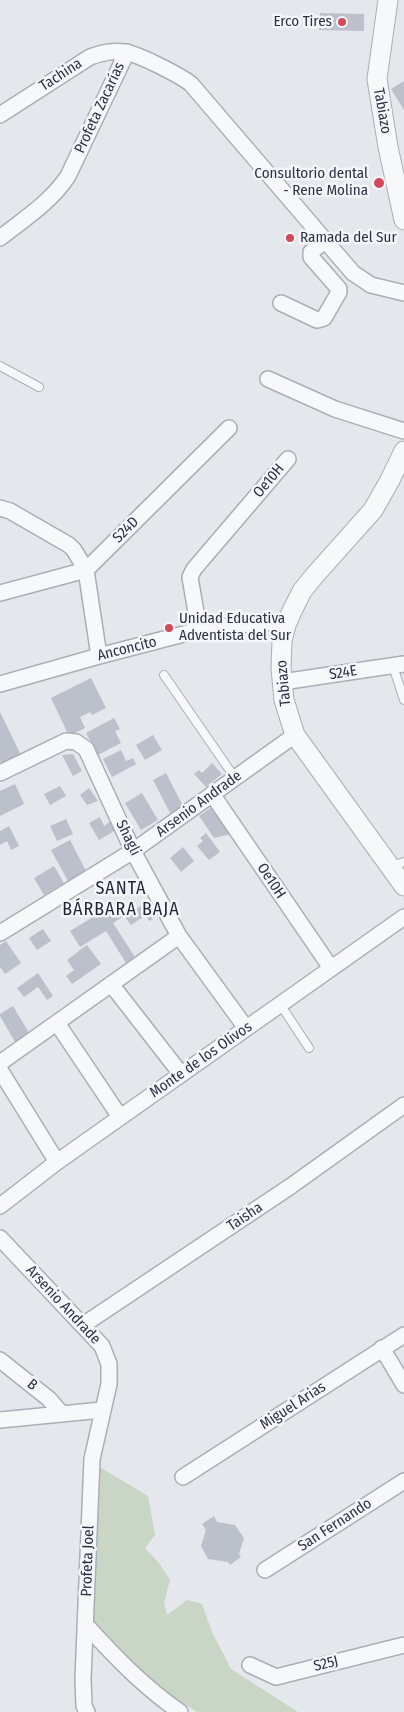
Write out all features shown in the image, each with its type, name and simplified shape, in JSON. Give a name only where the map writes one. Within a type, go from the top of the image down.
[{"type":"street","name":"Tabiazo","points":[[388,0],[377,79],[388,146],[404,220]]},
{"type":"street","name":"Tachina","points":[[0,115],[90,56],[106,51],[127,52]]},
{"type":"street","name":"Profeta Zacarías","points":[[0,238],[52,198],[61,187],[127,52],[181,77],[191,84],[353,272],[371,285],[404,293]]},
{"type":"street","points":[[281,303],[317,320],[324,318],[339,292],[339,288],[311,257],[311,252],[326,240]]},
{"type":"street","points":[[268,379],[335,408],[404,431]]},
{"type":"street","name":"S24D","points":[[0,593],[86,570],[229,428]]},
{"type":"street","name":"Tabiazo","points":[[404,451],[373,510],[306,586],[292,610],[286,625],[282,652],[282,682],[287,714],[295,735],[397,864],[404,886]]},
{"type":"street","name":"Oe10H","points":[[199,630],[190,577],[288,459]]},
{"type":"street","points":[[0,508],[10,511],[74,550],[86,570],[99,656]]},
{"type":"street","name":"Anconcito","points":[[0,684],[199,630],[264,622],[286,625]]},
{"type":"street","name":"S24E","points":[[282,682],[399,665]]},
{"type":"street","name":"Arsenio Andrade","points":[[0,933],[133,852],[295,735]]},
{"type":"street","name":"Shagli","points":[[0,773],[66,741],[76,742],[86,748],[133,852],[180,936],[246,1028]]},
{"type":"street","name":"Oe10H","points":[[212,794],[331,968]]},
{"type":"street","name":"Monte de los Olivos","points":[[0,1206],[57,1162],[404,917]]},
{"type":"street","points":[[0,1063],[180,936]]},
{"type":"street","points":[[111,984],[181,1074]]},
{"type":"street","points":[[57,1023],[120,1117]]},
{"type":"street","points":[[0,1070],[57,1162]]},
{"type":"street","name":"Taisha","points":[[83,1324],[291,1186],[404,1105]]},
{"type":"street","name":"Arsenio Andrade","points":[[0,1238],[102,1346],[109,1364],[109,1384],[102,1410]]},
{"type":"street","name":"Miguel Arias","points":[[183,1477],[404,1335]]},
{"type":"street","points":[[382,1348],[404,1385]]},
{"type":"street","name":"B","points":[[0,1360],[49,1399],[61,1413]]},
{"type":"street","points":[[0,1420],[102,1410]]},
{"type":"street","name":"Profeta Joel","points":[[87,1712],[84,1706],[83,1692],[92,1459],[102,1410]]},
{"type":"street","name":"San Fernando","points":[[266,1570],[404,1481]]},
{"type":"street","points":[[86,1625],[116,1659],[155,1694],[180,1712]]},
{"type":"street","name":"S25J","points":[[250,1665],[276,1677],[404,1645]]},
{"type":"lane","points":[[0,366],[39,387]]},
{"type":"lane","points":[[399,665],[404,700]]},
{"type":"lane","points":[[164,674],[235,778]]},
{"type":"lane","points":[[280,1004],[310,1048]]},
{"type":"green space","points":[[98,1466],[148,1496],[155,1535],[145,1548],[159,1563],[170,1580],[164,1603],[167,1615],[187,1600],[202,1604],[212,1632],[231,1669],[298,1712],[197,1712],[159,1687],[122,1657],[91,1620]]},
{"type":"building","name":"Erco Tires","points":[[320,13],[364,14],[364,31],[319,30]]},
{"type":"building","points":[[404,81],[404,110],[391,89]]},
{"type":"building","points":[[91,678],[106,708],[92,715],[90,712],[80,717],[85,728],[69,736],[51,698]]},
{"type":"building","points":[[0,712],[21,755],[2,765],[0,761]]},
{"type":"building","points":[[114,718],[120,729],[115,731],[121,743],[98,755],[86,733]]},
{"type":"building","points":[[153,735],[162,750],[145,760],[136,745]]},
{"type":"building","points":[[121,750],[126,761],[133,758],[136,764],[112,777],[103,759]]},
{"type":"building","points":[[73,754],[82,771],[73,776],[62,755]]},
{"type":"building","points":[[212,763],[222,774],[206,787],[194,774],[199,770],[202,773]]},
{"type":"building","points":[[166,773],[183,806],[170,813],[153,780]]},
{"type":"building","points":[[15,784],[24,804],[0,816],[0,791]]},
{"type":"building","points":[[60,786],[66,796],[50,805],[44,794]]},
{"type":"building","points":[[89,788],[98,801],[87,805],[80,795]]},
{"type":"building","points":[[142,793],[158,820],[141,830],[125,803]]},
{"type":"building","points":[[216,804],[236,833],[214,838],[199,816]]},
{"type":"building","points":[[100,817],[104,826],[111,821],[116,830],[99,840],[89,823]]},
{"type":"building","points":[[66,819],[73,834],[57,841],[50,826]]},
{"type":"building","points":[[9,826],[19,846],[11,850],[7,841],[0,845],[0,831]]},
{"type":"building","points":[[206,833],[220,852],[209,860],[197,846],[203,841],[200,838]]},
{"type":"building","points":[[70,840],[86,871],[68,881],[51,850]]},
{"type":"building","points":[[183,847],[194,861],[181,872],[170,858]]},
{"type":"building","points":[[54,866],[64,883],[44,895],[34,878]]},
{"type":"building","points":[[116,903],[124,916],[113,923],[135,957],[126,963],[106,931],[80,947],[70,931]]},
{"type":"building","points":[[144,904],[153,919],[149,921],[146,915],[131,925],[124,916]]},
{"type":"building","points":[[43,929],[51,941],[37,950],[29,938]]},
{"type":"building","points":[[6,941],[21,963],[5,974],[0,967],[0,945]]},
{"type":"building","points":[[87,945],[101,964],[72,984],[66,976],[74,970],[67,960]]},
{"type":"building","points":[[38,973],[53,996],[47,1000],[38,987],[24,997],[17,988]]},
{"type":"building","points":[[13,1006],[29,1033],[15,1042],[0,1016],[0,1014]]},
{"type":"building","points":[[214,1516],[217,1522],[235,1525],[244,1538],[239,1554],[241,1557],[230,1565],[228,1562],[208,1559],[201,1546],[206,1530],[202,1524]]},
{"type":"place","name":"Erco Tires","points":[[342,22]]},
{"type":"place","name":"Consultorio dental - Rene Molina","points":[[379,183]]},
{"type":"place","name":"Ramada del Sur","points":[[290,238]]},
{"type":"place","name":"Unidad Educativa Adventista del Sur","points":[[169,628]]},
{"type":"district","name":"SANTA BÁRBARA BAJA","points":[[121,900]]}]
